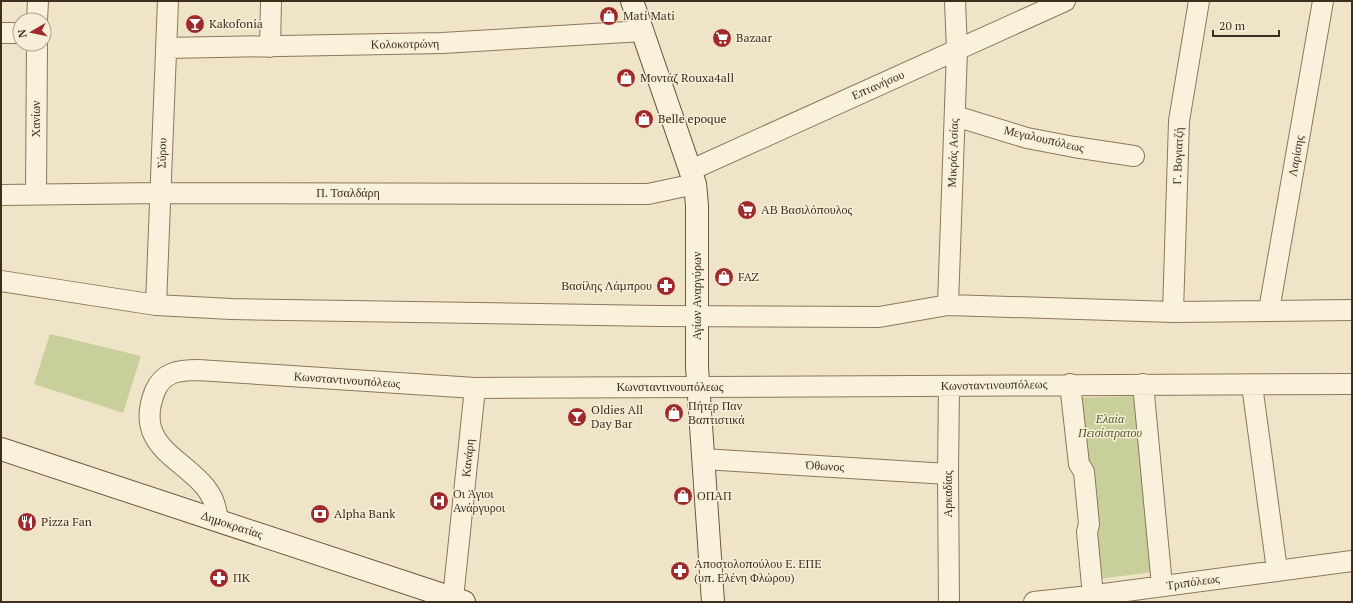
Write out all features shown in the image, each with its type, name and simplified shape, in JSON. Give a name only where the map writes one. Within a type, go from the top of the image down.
[{"type":"main road","name":"Αγίων Αναργύρων","points":[[632,1],[693,177],[697,205],[696,316],[698,386],[713,602]]},
{"type":"main road","name":"Δημοκρατίας","points":[[1,449],[458,600]]},
{"type":"street","points":[[37,12],[38,1]]},
{"type":"street","name":"Σύρου","points":[[156,305],[168,1]]},
{"type":"street","points":[[270,47],[271,1]]},
{"type":"street","name":"Μικράς Ασίας","points":[[948,305],[957,50],[955,1]]},
{"type":"street","name":"Επτανήσου","points":[[693,177],[957,50],[1065,1]]},
{"type":"street","name":"Γ. Βογιατζή","points":[[1173,312],[1179,121],[1199,1]]},
{"type":"street","name":"Λαρίσης","points":[[1269,310],[1323,1]]},
{"type":"street","name":"Κολοκοτρώνη","points":[[166,48],[442,43],[643,31]]},
{"type":"street","points":[[1,34],[12,33]]},
{"type":"street","name":"Χανίων","points":[[36,194],[37,52]]},
{"type":"street","name":"Μεγαλουπόλεως","points":[[955,116],[1027,138],[1074,148],[1134,156]]},
{"type":"street","name":"Π. Τσαλδάρη","points":[[1,195],[160,193],[648,194],[693,177]]},
{"type":"street","points":[[1,281],[156,305],[231,309],[696,316],[879,317],[948,305],[1173,312],[1352,310]]},
{"type":"street","name":"Κωνσταντινουπόλεως","points":[[215,520],[217,516],[217,509],[206,486],[185,469],[163,447],[152,434],[150,428],[149,411],[152,399],[160,382],[166,376],[180,371],[198,370],[475,388],[698,386],[950,387],[1070,384],[1352,384]]},
{"type":"street","points":[[1070,384],[1079,464],[1084,472],[1089,524],[1086,532],[1093,596]]},
{"type":"street","points":[[1143,384],[1162,586]]},
{"type":"street","points":[[1252,385],[1277,570]]},
{"type":"street","name":"Αρκαδίας","points":[[949,602],[948,474],[950,387]]},
{"type":"street","name":"Κανάρη","points":[[458,600],[475,388]]},
{"type":"street","name":"Όθωνος","points":[[703,459],[948,474]]},
{"type":"street","name":"Τριπόλεως","points":[[1034,602],[1093,596],[1352,561]]},
{"type":"green space","points":[[50,334],[141,356],[123,413],[34,384]]},
{"type":"green space","name":"Ελαία Πεισίστρατου","points":[[1135,396],[1154,572],[1099,579],[1078,398]]},
{"type":"place","name":"Mati Mati","points":[[609,16]]},
{"type":"place","name":"Kakofonia","points":[[195,24]]},
{"type":"place","name":"Bazaar","points":[[722,38]]},
{"type":"place","name":"Μοντάζ Rouxa4all","points":[[626,78]]},
{"type":"place","name":"Belle epoque","points":[[644,119]]},
{"type":"place","name":"ΑΒ Βασιλόπουλος","points":[[747,210]]},
{"type":"place","name":"FAZ","points":[[724,277]]},
{"type":"place","name":"Βασίλης Λάμπρου","points":[[666,286]]},
{"type":"place","name":"Πήτερ Παν Βαπτιστικά","points":[[674,413]]},
{"type":"place","name":"Oldies All Day Bar","points":[[577,417]]},
{"type":"place","name":"ΟΠΑΠ","points":[[683,496]]},
{"type":"place","name":"Οι Άγιοι Ανάργυροι","points":[[439,501]]},
{"type":"place","name":"Alpha Bank","points":[[320,514]]},
{"type":"place","name":"Pizza Fan","points":[[27,522]]},
{"type":"place","name":"Αποστολοπούλου Ε. ΕΠΕ (υπ. Ελένη Φλώρου)","points":[[680,571]]},
{"type":"place","name":"ΠΚ","points":[[219,578]]}]
